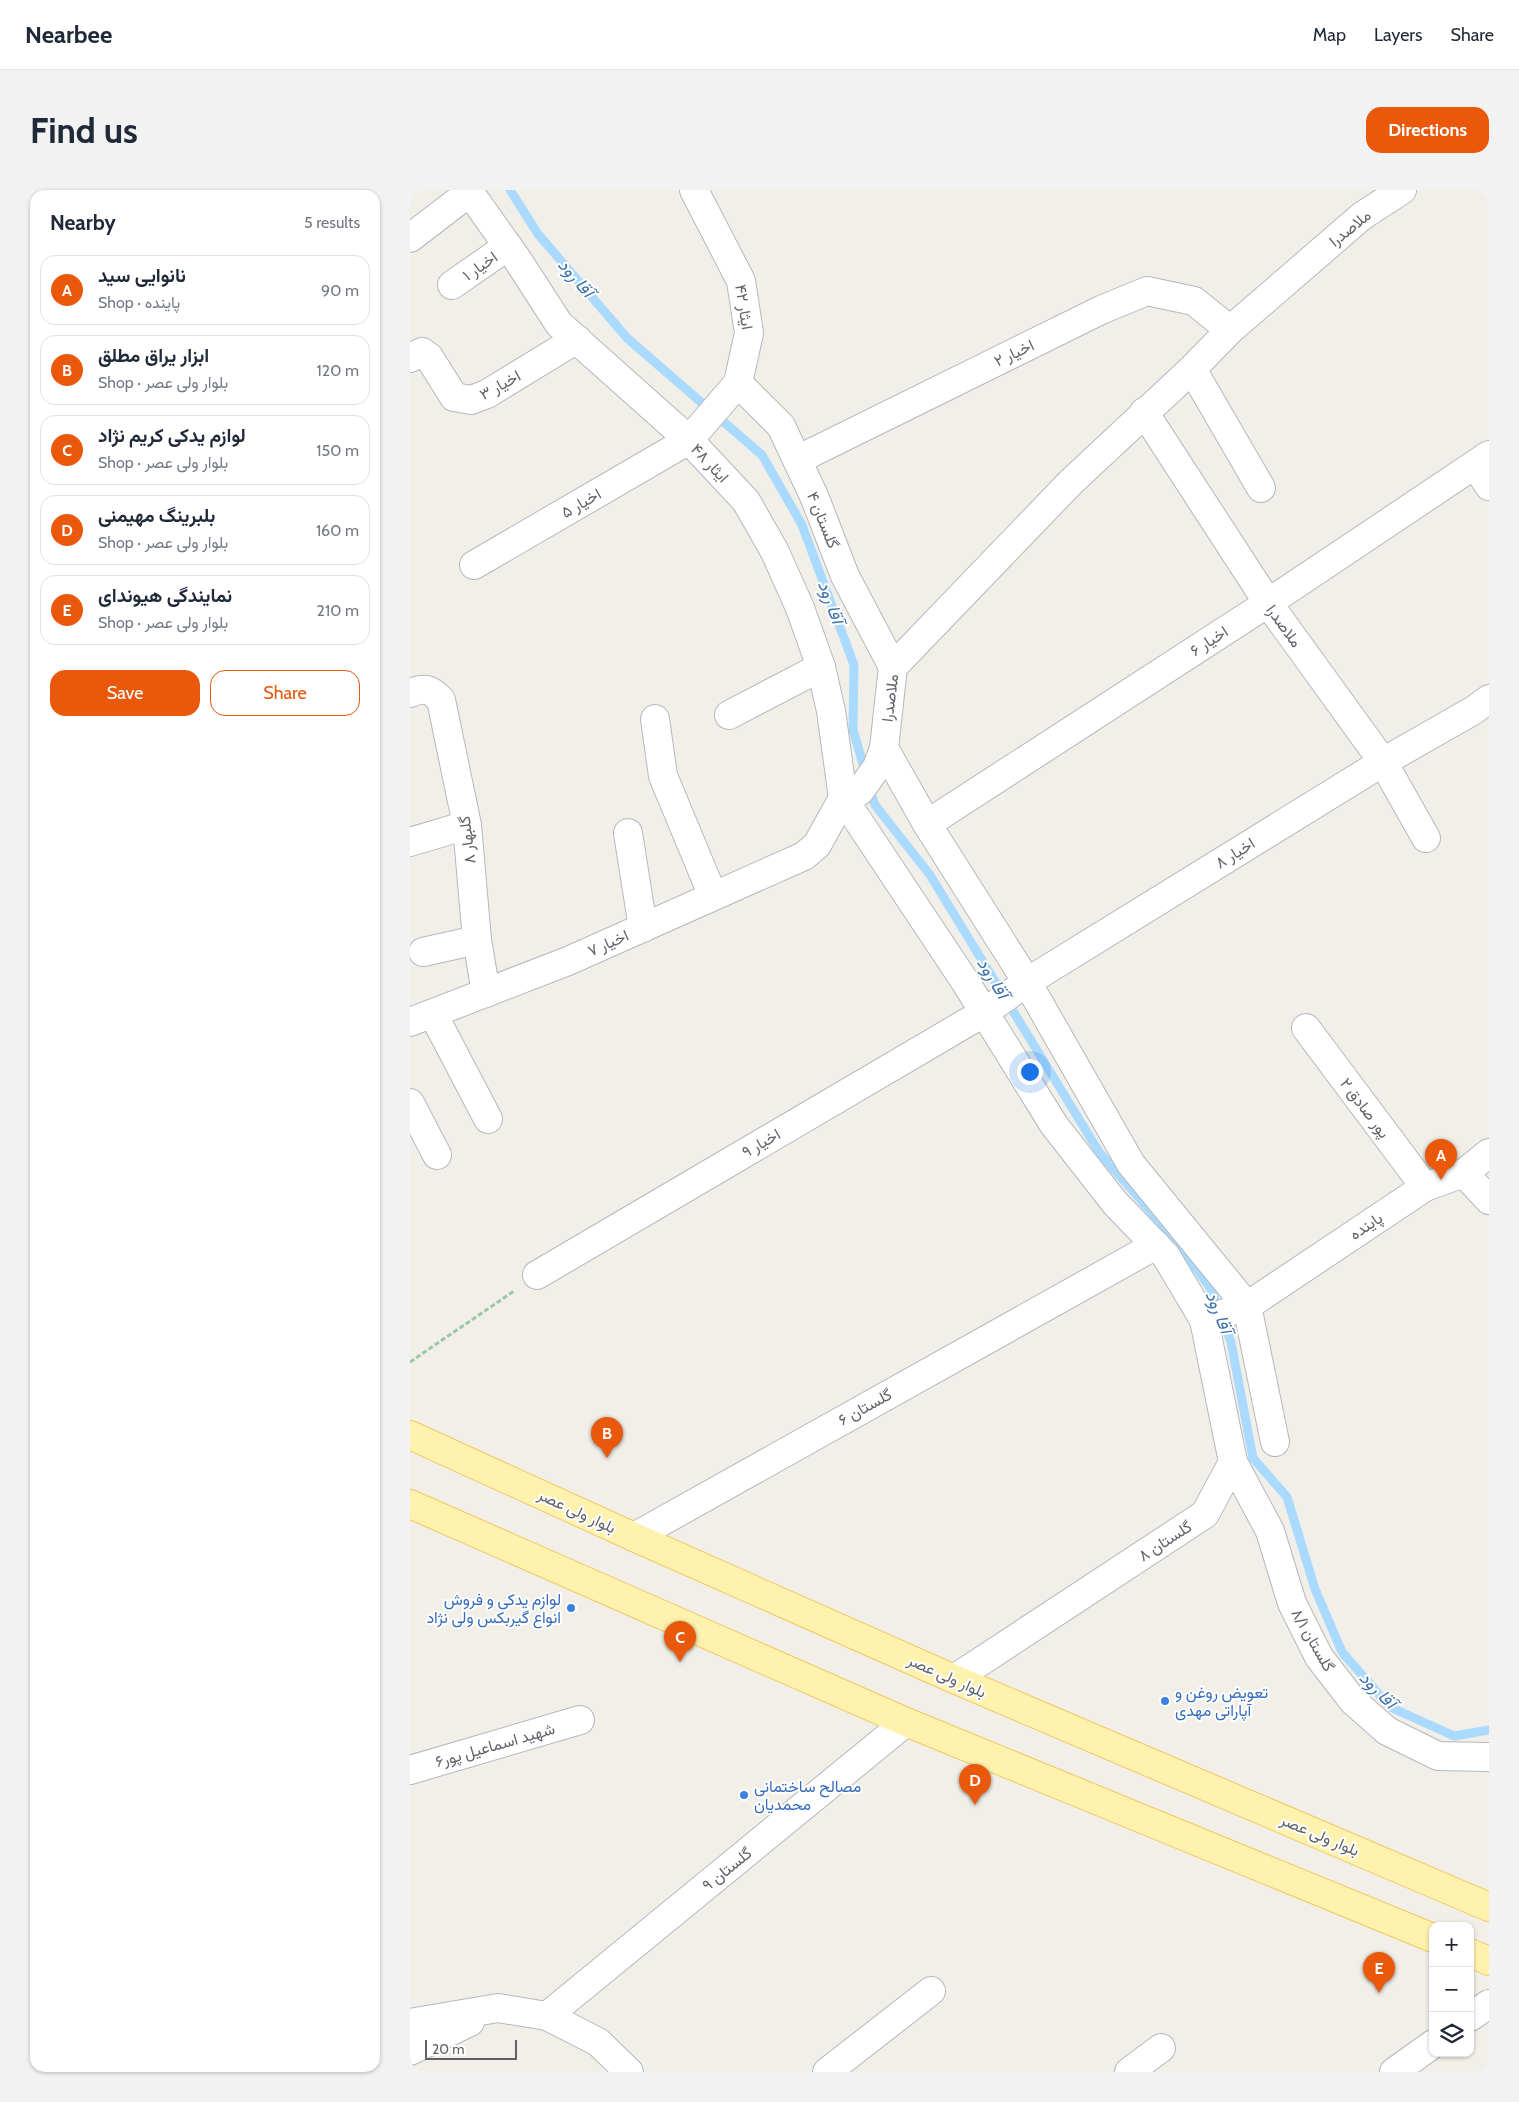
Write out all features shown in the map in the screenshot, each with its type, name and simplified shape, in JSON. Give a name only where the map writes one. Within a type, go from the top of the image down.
[{"type":"main road","name":"بلوار ولی عصر","points":[[410,1434],[634,1537],[954,1679],[1489,1906]]},
{"type":"main road","points":[[410,1504],[906,1722],[1429,1936]]},
{"type":"main road","points":[[1474,1955],[1489,1961]]},
{"type":"street","name":"ایثار ۴۲","points":[[694,190],[741,280],[749,332],[731,391]]},
{"type":"street","name":"ملاصدرا","points":[[843,798],[860,791],[877,767],[884,748],[893,667],[1070,483],[1192,369],[1230,330],[1362,216],[1402,190]]},
{"type":"street","points":[[410,238],[469,191]]},
{"type":"street","name":"ایثار ۴۸","points":[[469,191],[559,324],[694,434],[746,501],[774,552],[800,608],[821,667],[830,711],[843,798]]},
{"type":"street","name":"اخیار ۱","points":[[452,285],[508,246]]},
{"type":"street","name":"اخیار ۲","points":[[797,460],[1101,310],[1147,291],[1194,301],[1230,330]]},
{"type":"street","name":"اخیار ۳","points":[[410,358],[422,352],[429,357],[454,398],[472,400],[487,394],[577,339]]},
{"type":"street","points":[[1192,369],[1261,488]]},
{"type":"street","name":"اخیار ۵","points":[[474,565],[694,434],[731,391]]},
{"type":"street","name":"گلستان ۴","points":[[731,391],[781,426],[814,496],[845,576],[893,667]]},
{"type":"street","name":"ملاصدرا","points":[[1144,412],[1268,603],[1383,762],[1426,838]]},
{"type":"street","name":"اخیار ۶","points":[[927,824],[1268,603],[1484,469]]},
{"type":"street","points":[[730,715],[821,667]]},
{"type":"street","name":"گلبهار ۸","points":[[421,692],[442,700],[467,825],[477,940],[486,993]]},
{"type":"street","name":"اخیار ۸","points":[[985,1012],[1027,982],[1383,762],[1474,710],[1489,699]]},
{"type":"street","points":[[655,719],[662,776],[713,896]]},
{"type":"street","points":[[884,748],[927,824],[1027,982],[1130,1164],[1247,1306],[1275,1442]]},
{"type":"street","points":[[843,798],[985,1012],[1054,1125],[1115,1203],[1166,1256],[1204,1320],[1233,1462]]},
{"type":"street","name":"اخیار ۷","points":[[421,1018],[568,961],[804,856],[817,845],[843,798]]},
{"type":"street","points":[[410,842],[467,825]]},
{"type":"street","points":[[628,833],[643,928]]},
{"type":"street","points":[[423,952],[477,940]]},
{"type":"street","name":"اخیار ۹","points":[[538,1275],[985,1012]]},
{"type":"street","points":[[421,1018],[488,1119]]},
{"type":"street","name":"پور صادق ۲","points":[[1306,1028],[1425,1187]]},
{"type":"street","points":[[410,1103],[437,1155]]},
{"type":"street","name":"پاینده","points":[[1204,1320],[1247,1306],[1425,1187],[1464,1172],[1489,1153]]},
{"type":"street","points":[[1464,1172],[1489,1200]]},
{"type":"street","name":"گلستان ۶","points":[[634,1537],[1156,1245]]},
{"type":"street","name":"گلستان ۸","points":[[954,1679],[1206,1514],[1233,1462]]},
{"type":"street","name":"گلستان ۸/۱","points":[[1233,1462],[1270,1531],[1292,1603],[1319,1657],[1353,1701],[1388,1731],[1438,1756],[1489,1757]]},
{"type":"street","name":"شهید اسماعیل پور۶","points":[[410,1770],[580,1720]]},
{"type":"street","name":"گلستان ۹","points":[[547,2016],[906,1722]]},
{"type":"street","points":[[827,2072],[931,1991]]},
{"type":"street","points":[[1474,2014],[1489,2004]]},
{"type":"street","points":[[410,2051],[498,2008]]},
{"type":"street","points":[[410,2023],[498,2008],[547,2016],[598,2042],[629,2072]]},
{"type":"street","points":[[1394,2072],[1429,2047]]},
{"type":"street","points":[[1129,2072],[1161,2048]]},
{"type":"path","points":[[410,1362],[538,1275]]},
{"type":"waterway","name":"آقا رود","points":[[510,190],[538,234],[627,338],[762,455],[802,525],[854,665],[853,730],[866,774]]},
{"type":"waterway","name":"آقا رود","points":[[869,787],[875,805],[930,875],[1099,1152],[1174,1238],[1211,1289],[1231,1342],[1253,1458],[1287,1497],[1315,1589],[1342,1652],[1390,1707],[1454,1736],[1489,1730]]},
{"type":"place","name":"نانوایی سید","points":[[1441,1180]]},
{"type":"place","name":"ابزار یراق مطلق","points":[[607,1458]]},
{"type":"place","name":"لوازم یدکی و فروش انواع گیربکس ولی نژاد","points":[[571,1608]]},
{"type":"place","name":"لوازم یدکی کریم نژاد","points":[[680,1662]]},
{"type":"place","name":"تعویض روغن و آپاراتی مهدی","points":[[1165,1701]]},
{"type":"place","name":"مصالح ساختمانی محمدیان","points":[[744,1795]]},
{"type":"place","name":"بلبرینگ مهیمنی","points":[[975,1805]]},
{"type":"place","name":"نمایندگی هیوندای","points":[[1379,1993]]}]
